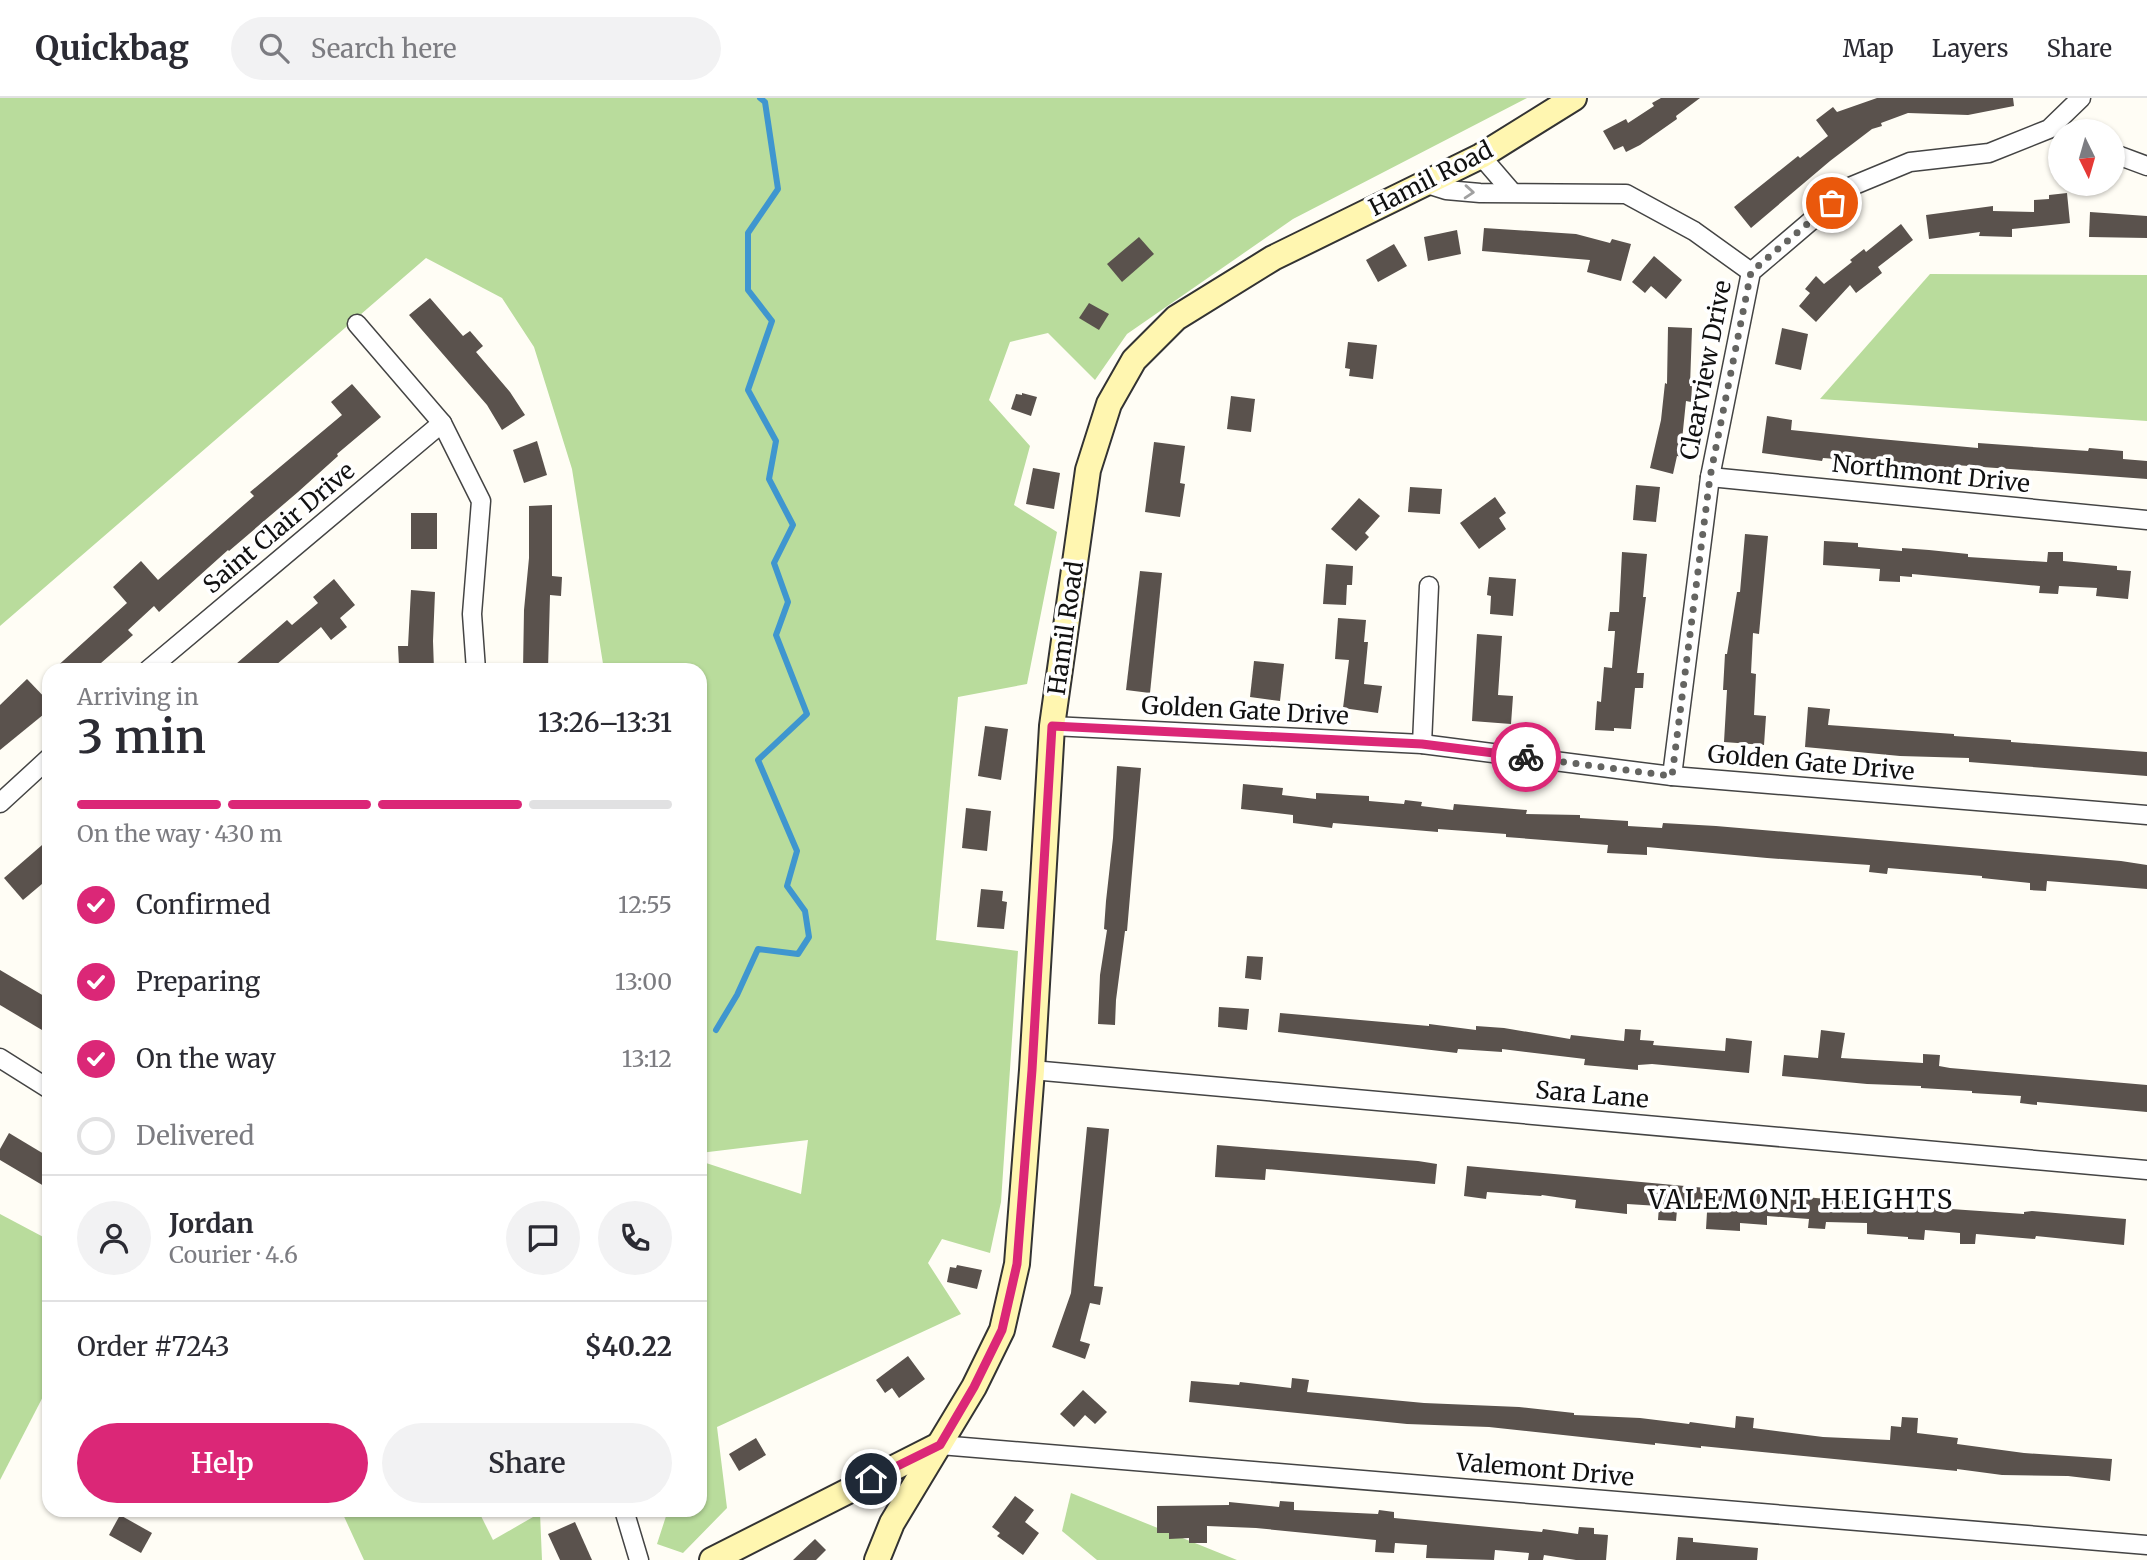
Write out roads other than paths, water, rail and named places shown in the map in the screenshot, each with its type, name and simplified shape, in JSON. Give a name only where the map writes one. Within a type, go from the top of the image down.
[{"type":"street","name":"Hamil Road","points":[[877,1560],[892,1523],[974,1387],[1002,1330],[1017,1264],[1032,1070],[1052,726],[1088,470],[1110,404],[1134,360],[1176,318],[1273,258],[1481,156],[1574,98]]},
{"type":"street","name":"Clearview Drive","points":[[2064,119],[2081,98]]},
{"type":"street","name":"Clearview Drive","points":[[1672,776],[1710,477],[1751,272],[1852,186],[1910,162],[1989,153],[2048,133]]},
{"type":"street","points":[[1481,156],[1512,192]]},
{"type":"street","points":[[2125,158],[2147,166]]},
{"type":"street","points":[[1427,184],[1446,190],[1626,194],[1694,231],[1751,272]]},
{"type":"street","points":[[357,324],[442,423],[481,501],[472,614],[476,663]]},
{"type":"street","name":"Saint Clair Drive","points":[[156,663],[442,423]]},
{"type":"street","name":"Northmont Drive","points":[[1710,477],[2147,520]]},
{"type":"street","points":[[1422,744],[1429,586]]},
{"type":"street","name":"Golden Gate Drive","points":[[1052,726],[1422,744],[1672,776],[2147,815]]},
{"type":"street","points":[[0,803],[42,764]]},
{"type":"street","points":[[0,1058],[42,1085]]},
{"type":"street","name":"Sara Lane","points":[[1032,1070],[2147,1170]]},
{"type":"street","points":[[712,1560],[940,1445]]},
{"type":"street","name":"Valemont Drive","points":[[940,1445],[2139,1549]]},
{"type":"street","points":[[626,1517],[639,1560]]},
{"type":"waterway","points":[[716,1030],[737,995],[758,949],[798,954],[809,937],[805,911],[787,886],[797,851],[758,760],[807,714],[776,635],[788,602],[774,563],[793,525],[769,479],[776,441],[748,390],[772,321],[748,290],[748,233],[778,189],[765,102],[760,98]]},
{"type":"district","name":"VALEMONT HEIGHTS","points":[[1801,1200]]}]
